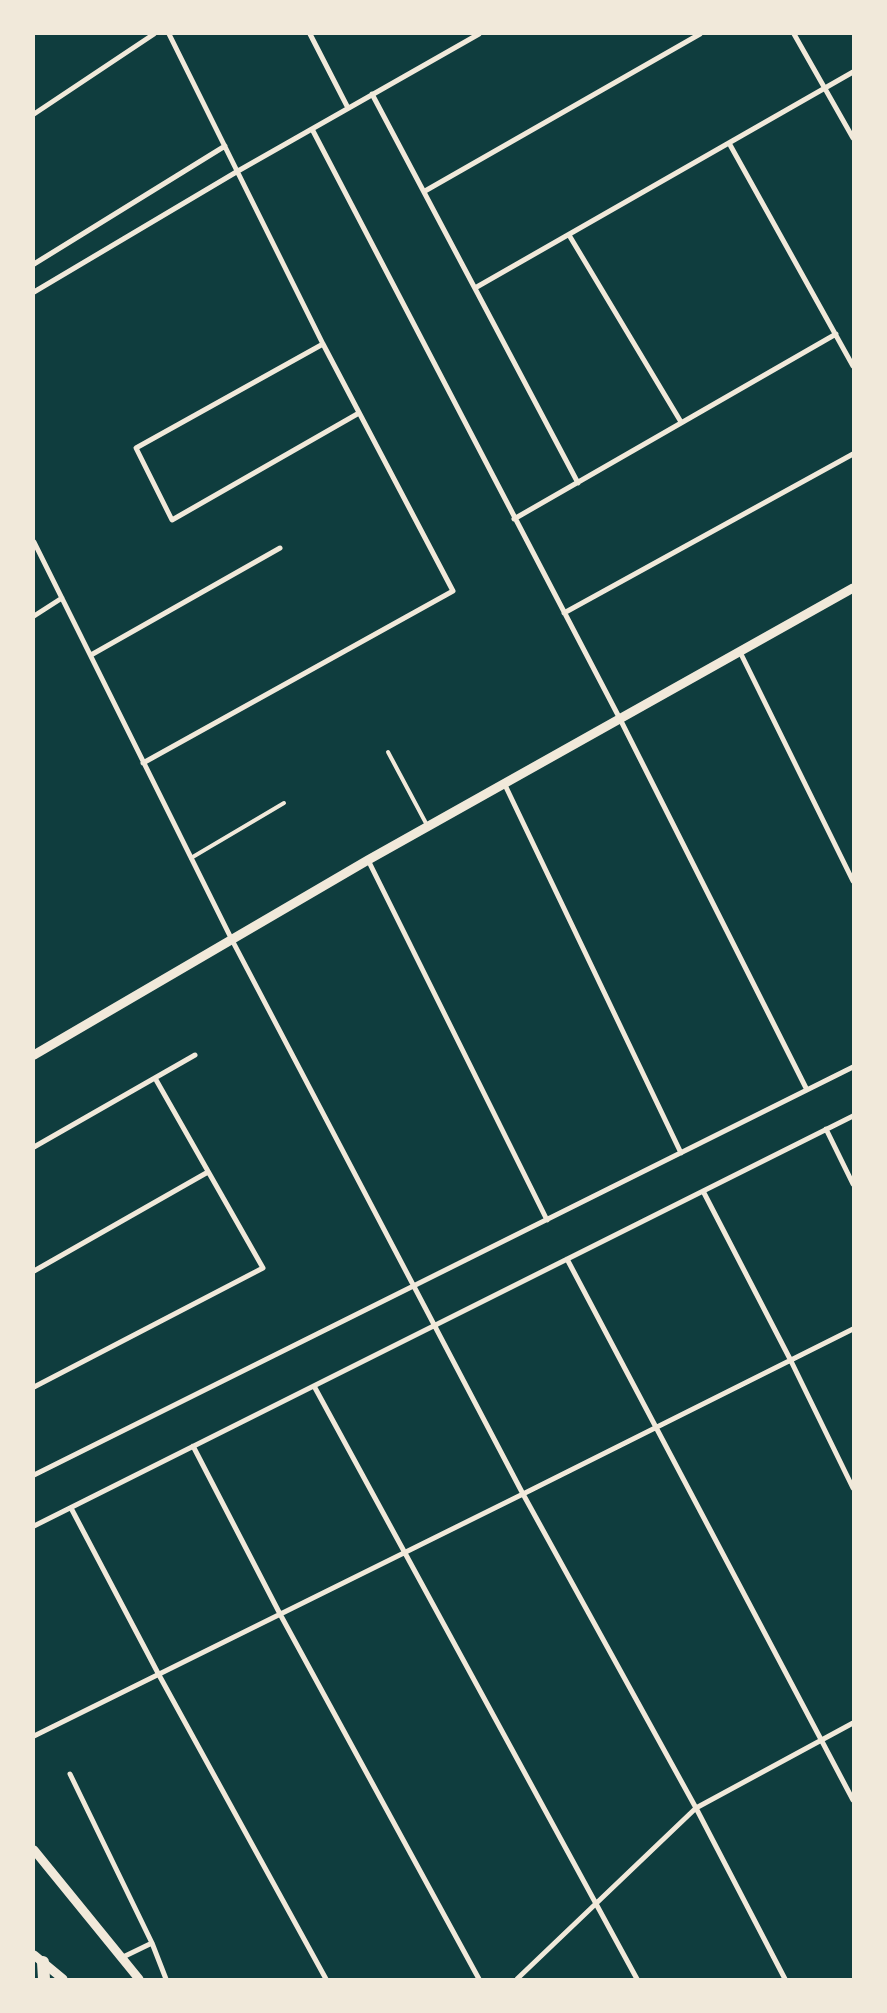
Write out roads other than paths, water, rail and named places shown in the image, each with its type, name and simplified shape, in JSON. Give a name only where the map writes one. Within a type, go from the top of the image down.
[{"type":"main road","points":[[38,1958],[44,1979]]},
{"type":"street","points":[[34,114],[154,34]]},
{"type":"street","points":[[143,763],[453,591],[323,344],[169,34]]},
{"type":"street","points":[[310,34],[348,108]]},
{"type":"street","points":[[34,292],[238,171],[479,34]]},
{"type":"street","points":[[425,191],[700,34]]},
{"type":"street","points":[[794,34],[853,138]]},
{"type":"street","points":[[475,288],[853,72]]},
{"type":"street","points":[[372,94],[578,483]]},
{"type":"street","points":[[312,129],[620,719],[807,1090]]},
{"type":"street","points":[[730,143],[853,366]]},
{"type":"street","points":[[34,264],[225,146]]},
{"type":"street","points":[[569,235],[680,422]]},
{"type":"street","points":[[514,519],[836,334]]},
{"type":"street","points":[[323,344],[136,448],[172,520],[359,413]]},
{"type":"street","points":[[564,613],[853,454]]},
{"type":"street","points":[[34,542],[232,940],[523,1494],[696,1808],[785,1979]]},
{"type":"street","points":[[91,655],[280,548]]},
{"type":"street","points":[[34,1055],[368,860],[853,588]]},
{"type":"street","points":[[34,616],[62,598]]},
{"type":"street","points":[[740,652],[853,881]]},
{"type":"street","points":[[504,785],[681,1153]]},
{"type":"street","points":[[368,860],[547,1220]]},
{"type":"street","points":[[34,1147],[194,1055]]},
{"type":"street","points":[[34,1475],[853,1067]]},
{"type":"street","points":[[34,1387],[263,1268],[155,1078]]},
{"type":"street","points":[[34,1526],[853,1116]]},
{"type":"street","points":[[826,1129],[853,1184]]},
{"type":"street","points":[[34,1271],[208,1172]]},
{"type":"street","points":[[703,1191],[790,1359],[853,1488]]},
{"type":"street","points":[[567,1259],[823,1739],[853,1800]]},
{"type":"street","points":[[34,1736],[853,1329]]},
{"type":"street","points":[[314,1386],[637,1979]]},
{"type":"street","points":[[193,1446],[280,1614],[479,1979]]},
{"type":"street","points":[[71,1508],[159,1675],[326,1979]]},
{"type":"street","points":[[516,1979],[696,1808],[853,1724]]},
{"type":"street","points":[[70,1774],[152,1943],[166,1979]]},
{"type":"street","points":[[34,1850],[139,1979]]},
{"type":"street","points":[[121,1959],[152,1943]]},
{"type":"street","points":[[38,1958],[63,1979]]},
{"type":"lane","points":[[388,752],[428,826]]},
{"type":"lane","points":[[191,858],[284,802]]}]
